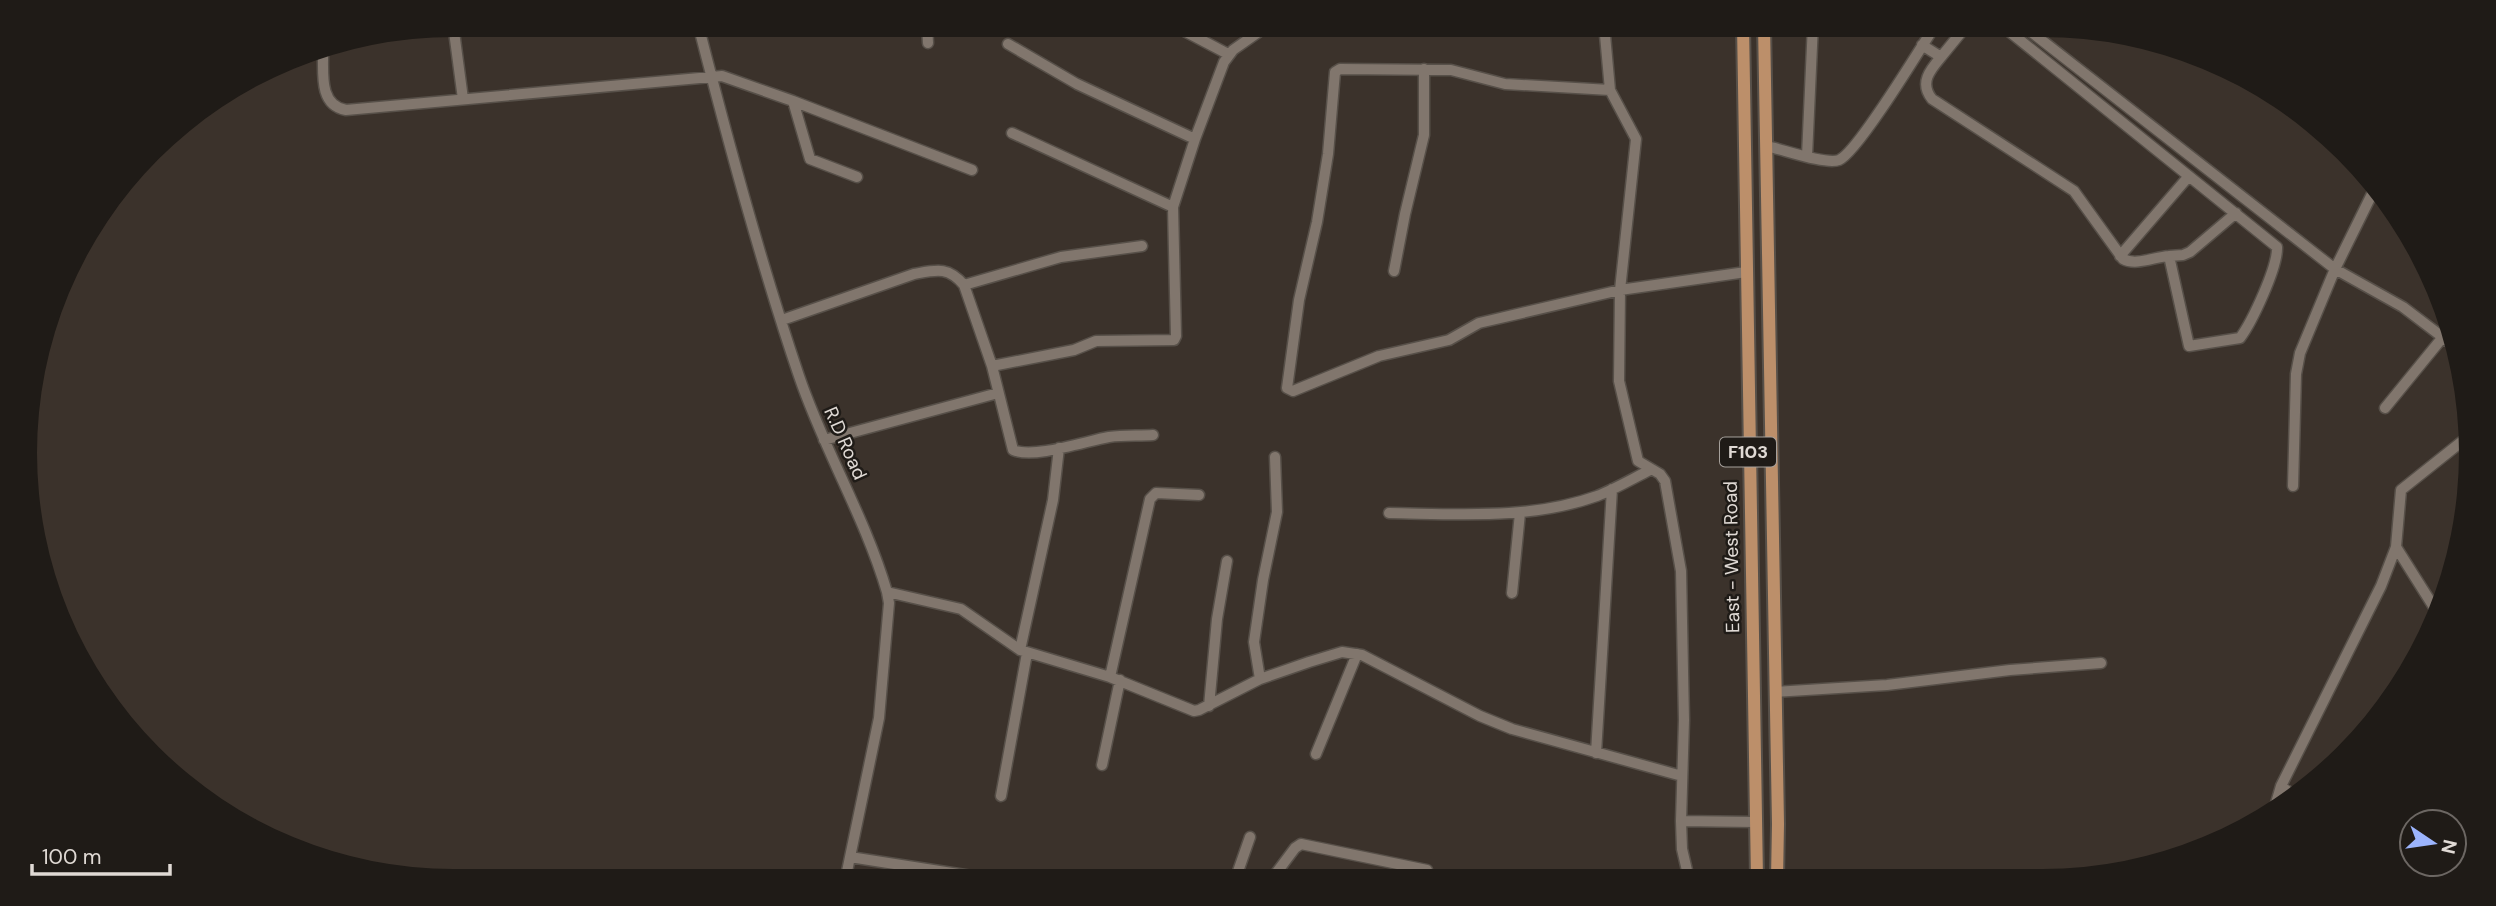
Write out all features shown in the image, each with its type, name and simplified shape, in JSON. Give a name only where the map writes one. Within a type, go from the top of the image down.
[{"type":"main road","name":"East - West Road","points":[[1743,37],[1756,869]]},
{"type":"main road","name":"F103","points":[[1764,37],[1777,869]]},
{"type":"main road","points":[[1748,448],[1770,447]]},
{"type":"street","points":[[455,37],[463,99]]},
{"type":"street","name":"R.D Road","points":[[701,37],[799,378],[852,499],[889,603],[881,709],[848,869]]},
{"type":"street","points":[[928,37],[928,43]]},
{"type":"street","points":[[1196,37],[1228,54]]},
{"type":"street","points":[[992,366],[1074,350],[1096,341],[1174,340],[1173,207],[1195,139],[1228,54],[1252,37]]},
{"type":"street","points":[[1605,37],[1610,90],[1636,139],[1620,290],[1619,390],[1638,461],[1660,474],[1665,481],[1681,571],[1684,720],[1681,821],[1682,849],[1687,869]]},
{"type":"street","points":[[1807,156],[1812,37]]},
{"type":"street","points":[[1766,145],[1831,161],[1843,157],[1870,125],[1928,37]]},
{"type":"street","points":[[1957,37],[1926,81],[1926,92],[1932,99],[2074,191],[2120,256],[2133,263],[2156,257],[2183,255],[2235,213]]},
{"type":"street","points":[[2016,37],[2277,247],[2278,258],[2239,338],[2192,347],[2188,344],[2169,256]]},
{"type":"street","points":[[2038,37],[2335,269],[2403,307],[2443,337]]},
{"type":"street","points":[[1008,44],[1077,83],[1195,139]]},
{"type":"street","points":[[1922,46],[1941,57]]},
{"type":"street","points":[[324,58],[328,101],[338,109],[346,110],[711,76],[737,80],[972,170]]},
{"type":"street","points":[[1610,90],[1504,84],[1461,71],[1340,69],[1335,72],[1328,154],[1317,222],[1299,300],[1287,388],[1293,391],[1379,356],[1449,340],[1479,323],[1620,290],[1746,272]]},
{"type":"street","points":[[1394,271],[1424,135],[1424,69]]},
{"type":"street","points":[[793,100],[810,159],[857,177]]},
{"type":"street","points":[[1012,133],[1173,207]]},
{"type":"street","points":[[2120,256],[2189,176]]},
{"type":"street","points":[[2292,486],[2296,374],[2300,353],[2335,269],[2371,197]]},
{"type":"street","points":[[964,285],[1060,257],[1142,246]]},
{"type":"street","points":[[782,320],[914,274],[945,271],[956,275],[964,285],[992,366],[1013,450],[1021,452],[1059,448],[1110,437],[1153,435]]},
{"type":"street","points":[[2385,408],[2444,342]]},
{"type":"street","points":[[824,440],[998,393]]},
{"type":"street","points":[[2278,796],[2371,607],[2396,547],[2401,490],[2459,444]]},
{"type":"street","points":[[1001,796],[1023,651],[1053,500],[1059,448]]},
{"type":"street","points":[[1260,679],[1254,642],[1277,512],[1275,457]]},
{"type":"street","points":[[1389,513],[1520,513],[1570,504],[1612,489],[1650,470]]},
{"type":"street","points":[[1596,753],[1612,489]]},
{"type":"street","points":[[1102,765],[1115,678],[1150,499],[1156,493],[1199,495]]},
{"type":"street","points":[[1511,593],[1520,513]]},
{"type":"street","points":[[2396,547],[2431,603]]},
{"type":"street","points":[[1209,705],[1217,619],[1227,561]]},
{"type":"street","points":[[887,592],[961,608],[1023,651],[1115,678],[1185,709],[1199,710],[1260,679],[1342,653],[1357,654],[1480,716],[1527,734],[1682,776]]},
{"type":"street","points":[[1315,754],[1357,654]]},
{"type":"street","points":[[1775,692],[1887,685],[2010,670],[2101,663]]},
{"type":"street","points":[[2281,786],[2286,790]]},
{"type":"street","points":[[1681,821],[1755,822]]},
{"type":"street","points":[[1239,869],[1250,837]]},
{"type":"street","points":[[1279,869],[1301,844],[1422,869]]},
{"type":"street","points":[[850,857],[908,869]]}]
